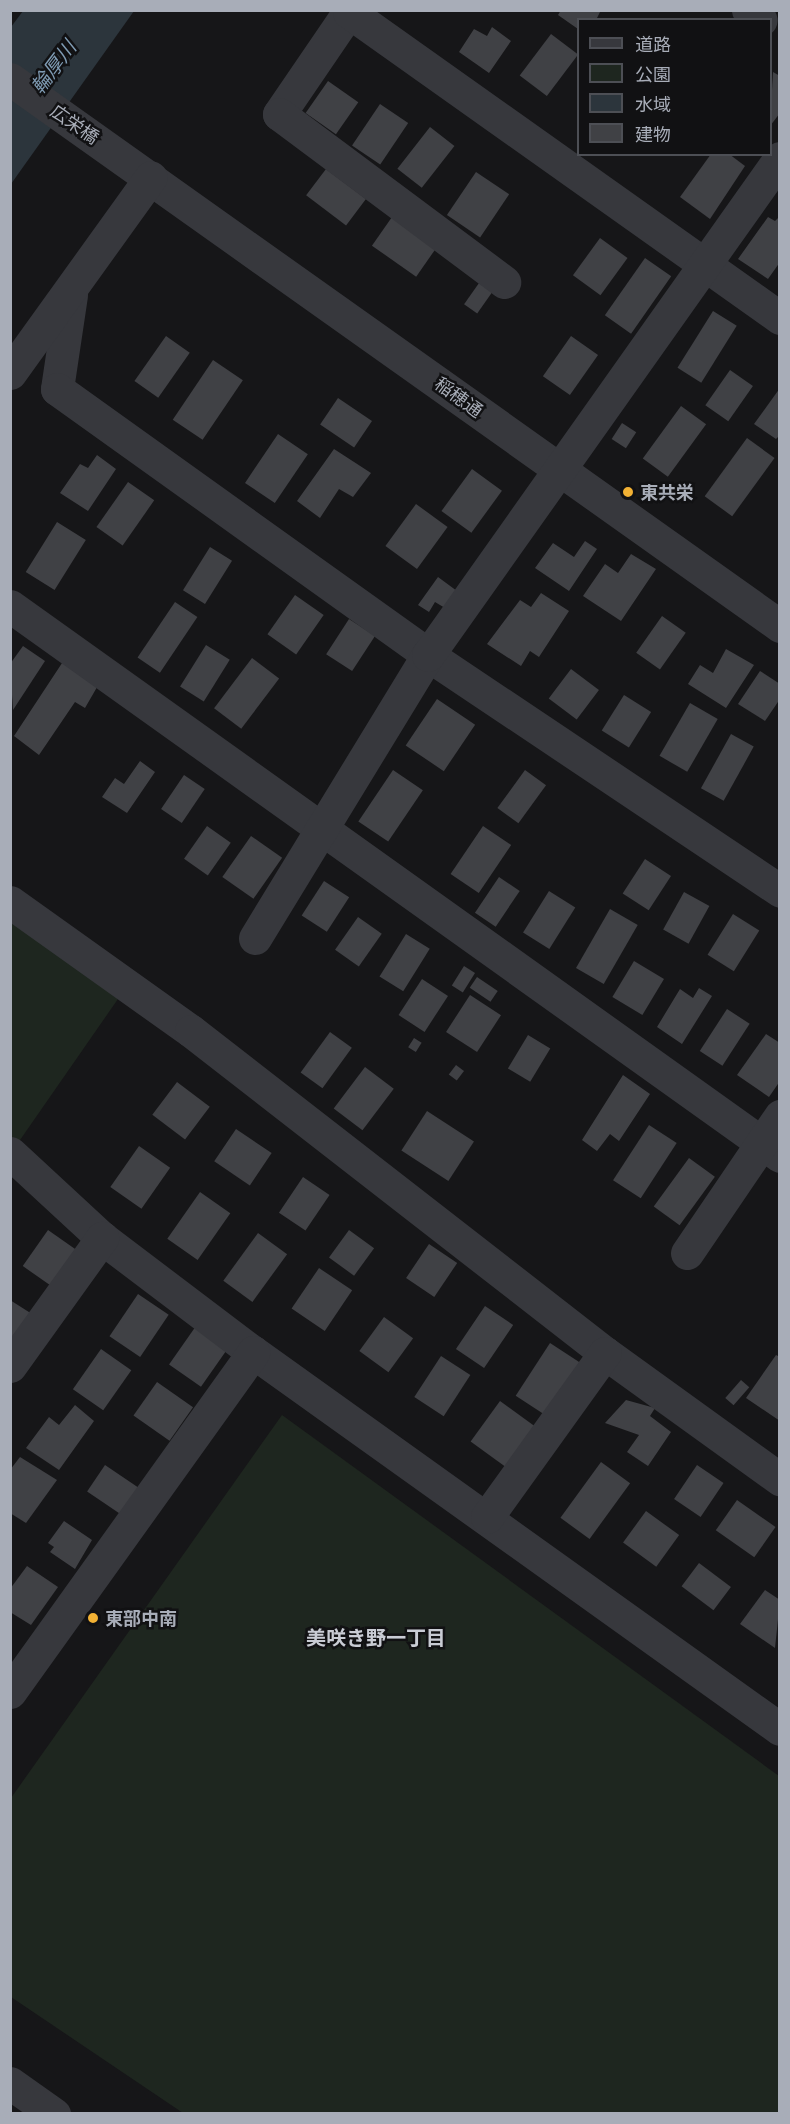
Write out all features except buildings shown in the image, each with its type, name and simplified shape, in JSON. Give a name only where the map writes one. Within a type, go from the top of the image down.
[{"type":"street","points":[[504,282],[279,114],[349,11],[706,263],[780,318]]},
{"type":"street","name":"広栄橋","points":[[10,79],[145,172]]},
{"type":"street","points":[[255,938],[326,830],[428,656],[780,158]]},
{"type":"street","points":[[10,372],[71,295],[145,172]]},
{"type":"street","name":"稲穂通","points":[[145,172],[780,626]]},
{"type":"street","points":[[71,295],[57,389],[428,656],[780,891]]},
{"type":"street","points":[[10,606],[770,1149]]},
{"type":"street","points":[[10,902],[191,1031],[605,1353],[780,1479]]},
{"type":"street","points":[[687,1253],[770,1149],[780,1116]]},
{"type":"street","points":[[10,1153],[102,1238],[253,1352],[487,1517],[780,1729]]},
{"type":"street","points":[[10,1366],[102,1238]]},
{"type":"street","points":[[10,1692],[253,1352]]},
{"type":"street","points":[[487,1517],[605,1353]]},
{"type":"green space","points":[[11,902],[127,986],[11,1153]]},
{"type":"green space","points":[[282,1415],[779,1776],[779,2113],[183,2113],[11,1997],[11,1798]]},
{"type":"water","name":"輪厚川","points":[[23,11],[134,11],[11,184],[11,27]]},
{"type":"place","name":"東共栄","points":[[628,492]]},
{"type":"place","name":"東部中南","points":[[93,1618]]},
{"type":"district","name":"美咲き野一丁目","points":[[376,1637]]}]
